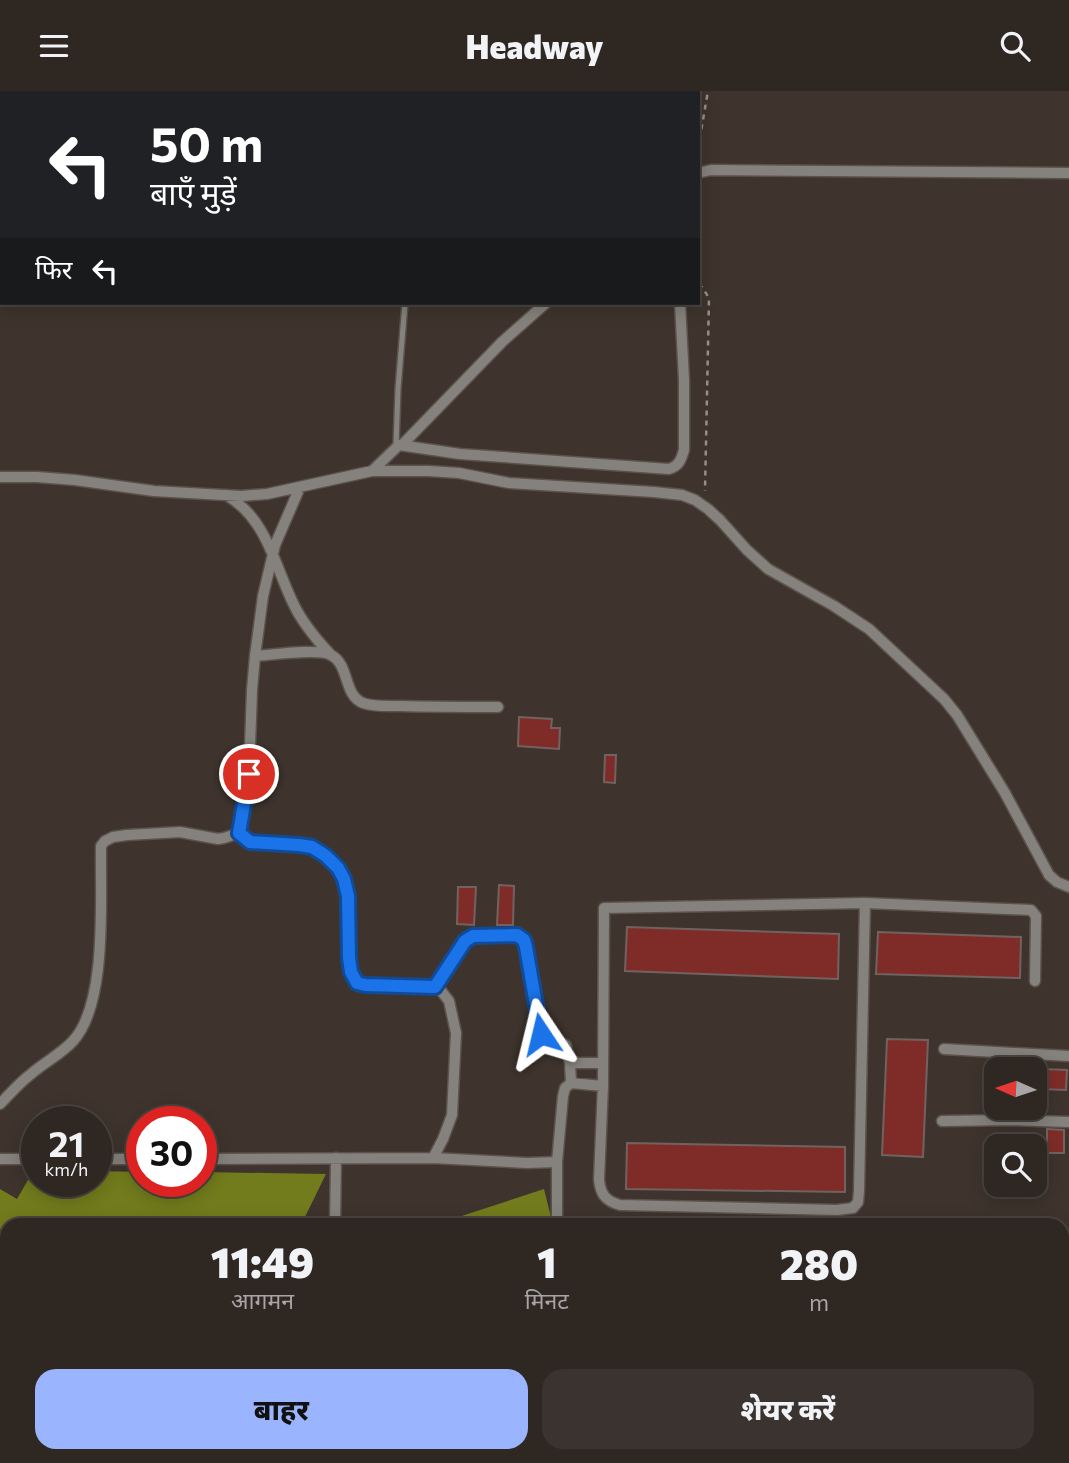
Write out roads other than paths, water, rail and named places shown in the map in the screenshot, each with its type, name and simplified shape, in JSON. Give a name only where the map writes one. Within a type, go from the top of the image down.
[{"type":"street","points":[[700,168],[1069,173]]},
{"type":"street","points":[[372,471],[502,342],[544,305]]},
{"type":"street","points":[[399,446],[460,454],[593,464],[669,469],[676,466],[684,450],[680,305]]},
{"type":"street","points":[[0,477],[37,477],[154,491],[241,496],[300,487],[372,471],[439,472],[459,473],[509,483],[682,495],[704,506],[768,569],[869,629],[944,699],[957,715],[1005,793],[1049,875],[1057,883],[1069,887]]},
{"type":"street","points":[[239,833],[249,774],[251,690],[263,596],[273,554],[300,487]]},
{"type":"street","points":[[225,495],[248,512],[260,529],[294,605],[309,631],[342,666],[358,700],[365,704],[498,707]]},
{"type":"street","points":[[255,656],[288,653],[330,654]]},
{"type":"street","points":[[0,1104],[32,1073],[72,1042],[85,1026],[99,960],[101,846],[105,841],[113,837],[180,832],[224,838],[239,833]]},
{"type":"street","points":[[239,833],[250,842],[312,847],[338,868],[348,896],[349,958],[351,972],[357,983],[435,987],[449,1002],[456,1033],[452,1115],[433,1158]]},
{"type":"street","points":[[865,903],[859,1191],[858,1202],[853,1208],[837,1210],[620,1205],[605,1198],[600,1190],[599,1179],[603,1086],[604,908],[865,903],[1031,910],[1037,916],[1035,981]]},
{"type":"street","points":[[435,987],[465,941],[473,936],[517,935],[524,940],[526,947],[541,1034],[566,1045],[571,1083]]},
{"type":"street","points":[[944,1049],[1069,1056]]},
{"type":"street","points":[[570,1063],[603,1063]]},
{"type":"street","points":[[557,1218],[557,1162],[565,1088],[571,1083],[603,1086]]},
{"type":"street","points":[[942,1121],[1069,1122]]},
{"type":"street","points":[[335,1218],[336,1158]]},
{"type":"street","points":[[217,1159],[433,1158],[557,1162]]},
{"type":"street","points":[[0,1159],[21,1159]]},
{"type":"lane","points":[[399,446],[398,389],[405,305]]}]
